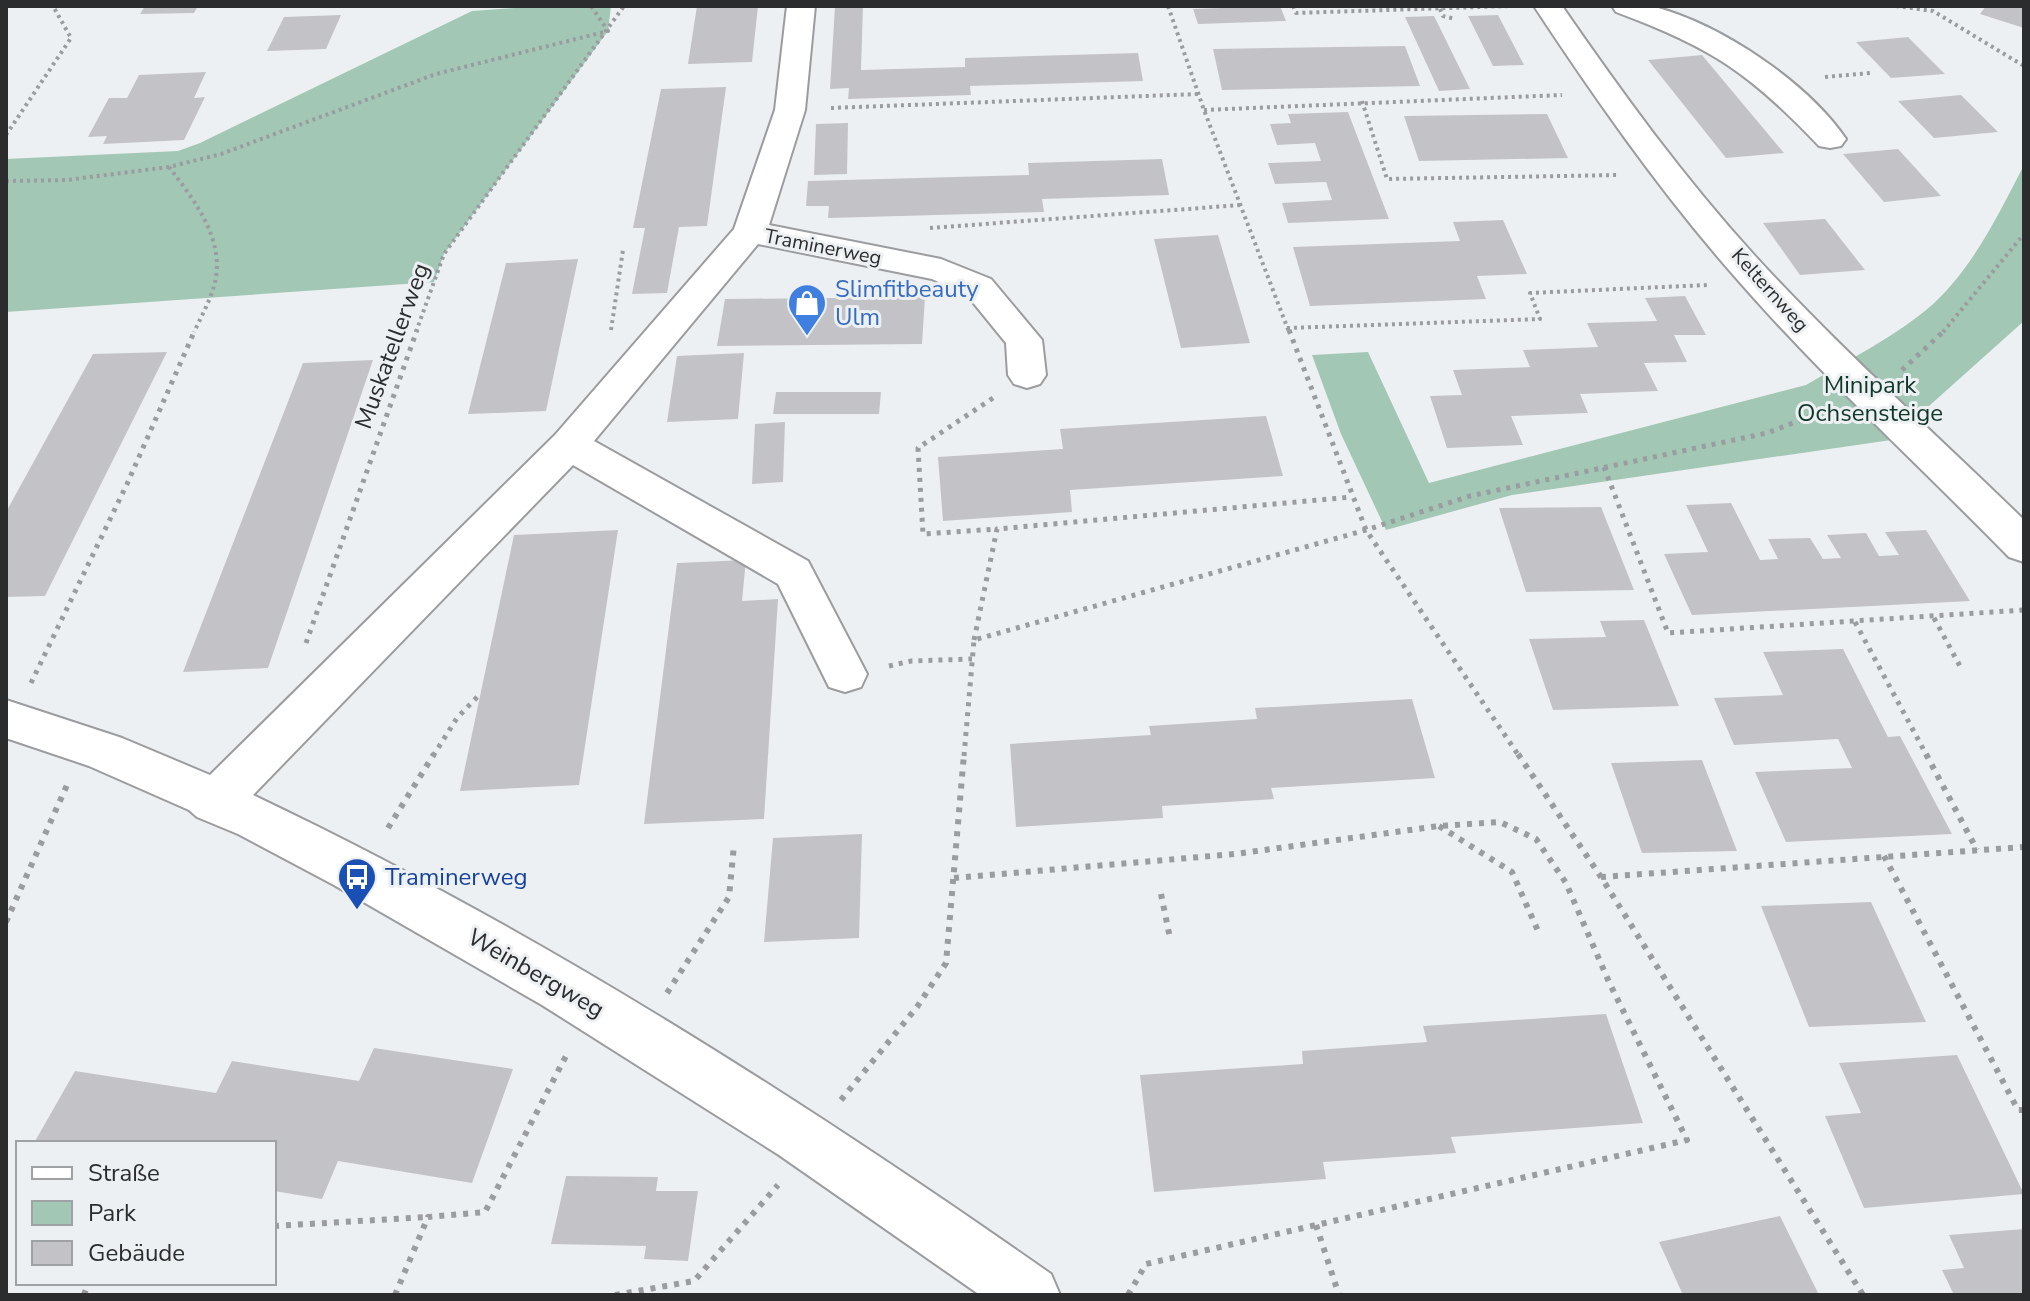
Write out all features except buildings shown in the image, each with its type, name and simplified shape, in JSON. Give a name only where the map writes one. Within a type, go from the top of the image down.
[{"type":"street","name":"Traminerweg","points":[[214,802],[569,445],[750,232],[790,110],[801,6]]},
{"type":"street","name":"Kelternweg","points":[[1548,6],[1606,93],[1667,173],[1755,275],[2024,546]]},
{"type":"street","points":[[1626,6],[1708,39],[1743,59],[1772,81],[1830,139]]},
{"type":"street","name":"Traminerweg","points":[[750,232],[941,270],[979,287],[1024,340],[1027,375]]},
{"type":"street","points":[[569,445],[793,573],[845,674]]},
{"type":"street","name":"Weinbergweg","points":[[9,720],[86,743],[360,874],[594,1007],[809,1140],[1030,1295]]},
{"type":"path","points":[[6,135],[71,38],[53,6]]},
{"type":"path","points":[[6,181],[67,180],[169,167],[221,154],[436,74],[608,31],[591,6]]},
{"type":"path","name":"Muskatellerweg","points":[[302,654],[444,254],[624,6]]},
{"type":"path","points":[[1168,6],[1204,110],[1366,530],[1601,877],[1863,1295]]},
{"type":"path","points":[[1293,6],[1296,13],[1523,6]]},
{"type":"path","points":[[1896,6],[1933,11]]},
{"type":"path","points":[[1919,6],[1933,11],[2024,66]]},
{"type":"path","points":[[1440,9],[1443,16],[1455,19]]},
{"type":"path","points":[[1204,110],[1606,93]]},
{"type":"path","points":[[790,110],[1198,94]]},
{"type":"path","points":[[1362,101],[1387,179],[1667,173]]},
{"type":"path","points":[[9,720],[127,484],[215,284],[218,256],[214,233],[198,205],[169,167]]},
{"type":"path","points":[[929,228],[1241,205]]},
{"type":"path","points":[[974,640],[1366,530],[1470,496],[1767,433],[1870,394],[1899,374],[1957,318],[2024,234]]},
{"type":"path","points":[[1287,328],[1540,319],[1530,293],[1730,284],[1755,275]]},
{"type":"path","points":[[1027,375],[918,448],[923,534],[1352,497]]},
{"type":"path","points":[[1604,467],[1668,633],[2024,610]]},
{"type":"path","points":[[873,1060],[917,1007],[946,963],[974,640],[997,529]]},
{"type":"path","points":[[1934,618],[1961,668]]},
{"type":"path","points":[[1855,622],[1977,850]]},
{"type":"path","points":[[911,661],[972,659]]},
{"type":"path","points":[[388,828],[457,718],[480,694]]},
{"type":"path","points":[[6,922],[86,743]]},
{"type":"path","points":[[954,878],[1235,854],[1439,826],[1500,822],[1536,839],[1566,883],[1609,982],[1687,1140],[1146,1264],[1128,1295]]},
{"type":"path","points":[[1439,826],[1512,872],[1538,931]]},
{"type":"path","points":[[685,965],[729,897],[734,845]]},
{"type":"path","points":[[1601,877],[2024,847]]},
{"type":"path","points":[[1884,856],[2018,1110],[2024,1110]]},
{"type":"path","points":[[1161,894],[1170,938]]},
{"type":"path","points":[[276,1226],[485,1212],[550,1083],[594,1007]]},
{"type":"path","points":[[615,1295],[694,1281],[782,1180],[809,1140]]},
{"type":"path","points":[[395,1295],[428,1217]]},
{"type":"path","points":[[1316,1225],[1339,1295]]},
{"type":"green space","points":[[543,6],[611,6],[608,31],[444,254],[434,282],[6,312],[6,159],[178,151],[472,11]]},
{"type":"green space","name":"Minipark Ochsensteige","points":[[2024,165],[2024,321],[1891,440],[1512,495],[1386,530],[1341,434],[1312,355],[1368,352],[1429,483],[1806,385],[1903,327],[1947,290],[1973,257]]},
{"type":"place","name":"Slimfitbeauty Ulm","points":[[807,337]]},
{"type":"place","name":"Traminerweg","points":[[357,911]]}]
